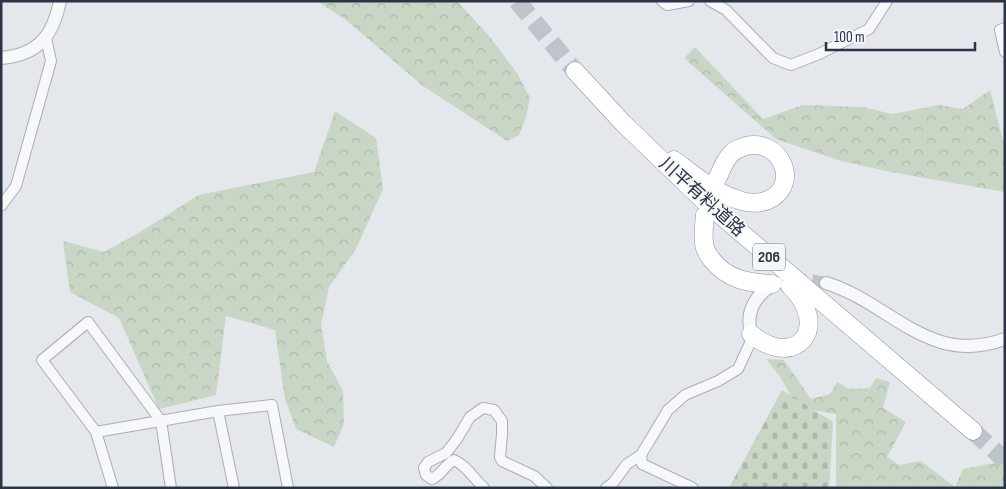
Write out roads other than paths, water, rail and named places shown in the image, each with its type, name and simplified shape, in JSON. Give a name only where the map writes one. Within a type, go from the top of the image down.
[{"type":"highway","name":"川平有料道路","points":[[579,68],[665,154],[743,227],[975,429],[705,208],[623,123],[579,68]]},
{"type":"highway","points":[[665,154],[710,186],[746,202],[767,201],[777,195],[783,186],[785,175],[777,153],[760,145],[739,148],[731,155],[717,179]]},
{"type":"highway","points":[[705,208],[704,245],[717,266],[735,279],[750,283],[776,283]]},
{"type":"highway","points":[[705,208],[795,291],[805,304],[809,316],[809,327],[805,336],[798,344],[789,348],[768,346],[751,334]]},
{"type":"street","points":[[1,58],[16,57],[32,50],[46,38],[54,25],[60,1]]},
{"type":"street","points":[[662,1],[668,5],[689,1]]},
{"type":"street","points":[[710,1],[726,10],[773,58],[791,65],[819,54],[869,28],[886,1]]},
{"type":"street","points":[[1005,28],[1000,30],[1005,52]]},
{"type":"street","points":[[1,206],[16,186],[52,61],[46,38]]},
{"type":"street","points":[[606,488],[613,483],[627,464],[641,455],[668,410],[685,395],[718,381],[738,369],[751,341],[749,315],[752,306],[758,297],[776,283]]},
{"type":"street","points":[[826,283],[840,288],[906,326],[943,343],[960,347],[973,347],[1005,339]]},
{"type":"street","points":[[113,488],[96,432],[42,360],[88,322],[161,421],[171,488]]},
{"type":"street","points":[[96,432],[218,411],[272,406],[288,488]]},
{"type":"street","points":[[484,488],[473,478],[462,463],[454,460],[446,464],[439,475],[432,479],[426,475],[424,468],[428,462],[446,452],[457,439],[470,417],[483,408],[494,410],[502,421],[500,457],[502,461],[534,476],[547,488]]},
{"type":"street","points":[[218,411],[234,488]]},
{"type":"street","points":[[641,455],[642,464],[693,488]]},
{"type":"tunnel","points":[[517,1],[575,71]]},
{"type":"tunnel","points":[[794,280],[826,283]]},
{"type":"tunnel","points":[[973,431],[1005,460]]}]
